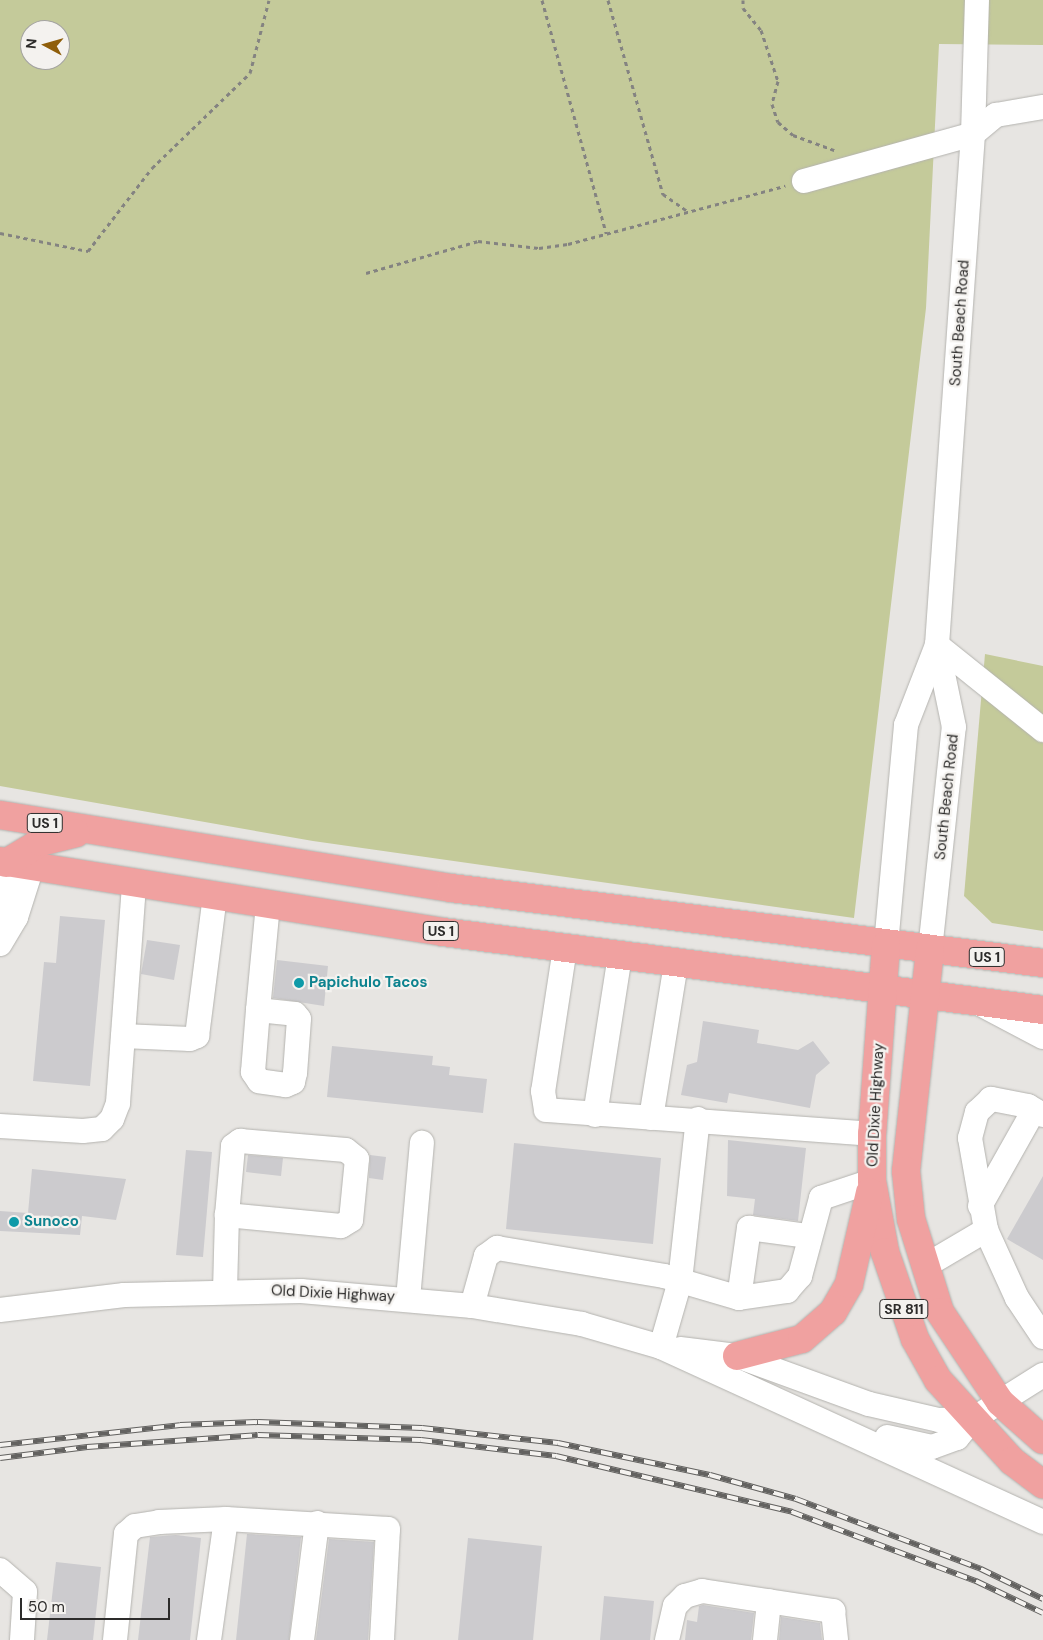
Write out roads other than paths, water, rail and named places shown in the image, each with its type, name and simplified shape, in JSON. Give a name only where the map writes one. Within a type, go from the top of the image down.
[{"type":"main road","name":"US 1","points":[[6,822],[90,830],[451,888],[1043,964]]},
{"type":"main road","points":[[12,864],[41,842],[90,830]]},
{"type":"main road","name":"US 1","points":[[12,864],[620,956],[1043,1010]]},
{"type":"main road","name":"Old Dixie Highway","points":[[886,945],[872,1134],[872,1181],[885,1252],[915,1339],[938,1380],[1012,1460],[1043,1484]]},
{"type":"main road","name":"SR 811","points":[[930,950],[906,1171],[911,1219],[940,1312],[1000,1402],[1043,1440]]},
{"type":"main road","points":[[737,1356],[802,1339],[833,1312],[849,1284],[872,1181]]},
{"type":"street","name":"South Beach Road","points":[[930,950],[954,727],[937,645],[973,134],[978,0]]},
{"type":"street","points":[[804,181],[973,134],[996,115],[1043,107]]},
{"type":"street","name":"South Beach Road","points":[[886,945],[906,725],[937,645]]},
{"type":"street","points":[[937,645],[1043,730]]},
{"type":"street","points":[[0,917],[12,864]]},
{"type":"street","points":[[0,944],[16,917],[12,864]]},
{"type":"street","points":[[0,1126],[102,1129],[118,1103],[134,883]]},
{"type":"street","points":[[123,1036],[190,1039],[197,1036],[215,896]]},
{"type":"street","points":[[258,1010],[268,904]]},
{"type":"street","points":[[565,948],[543,1103],[546,1110],[595,1115],[698,1119],[872,1134]]},
{"type":"street","points":[[595,1115],[620,956]]},
{"type":"street","points":[[652,1118],[676,963]]},
{"type":"street","points":[[978,1003],[1043,1037]]},
{"type":"street","points":[[980,1206],[1039,1112],[991,1099],[977,1112],[970,1138],[980,1206],[986,1230],[1017,1298],[1043,1337]]},
{"type":"street","points":[[661,1347],[680,1281],[698,1119]]},
{"type":"street","points":[[225,1291],[227,1216],[233,1146],[240,1141],[346,1150],[356,1159],[352,1220],[341,1226],[227,1216]]},
{"type":"street","points":[[408,1299],[422,1143]]},
{"type":"street","points":[[472,1306],[486,1256],[497,1248],[680,1281],[739,1298],[787,1291],[800,1276],[808,1236],[820,1198],[872,1181]]},
{"type":"street","points":[[739,1298],[749,1228],[808,1236]]},
{"type":"street","points":[[925,1266],[986,1230]]},
{"type":"street","name":"Old Dixie Highway","points":[[0,1310],[124,1295],[225,1291],[408,1299],[472,1306],[582,1324],[661,1347],[1043,1522]]},
{"type":"street","name":"Old Dixie Highway","points":[[661,1347],[737,1356],[908,1415],[973,1420]]},
{"type":"street","points":[[774,1400],[922,1448],[957,1438],[973,1420],[1043,1375]]},
{"type":"street","points":[[209,1640],[226,1519]]},
{"type":"street","points":[[115,1640],[126,1534],[135,1526],[159,1522],[226,1519],[316,1523],[388,1529],[391,1534],[382,1640]]},
{"type":"street","points":[[302,1640],[316,1523]]},
{"type":"street","points":[[0,1570],[25,1592],[22,1640]]},
{"type":"street","points":[[666,1640],[669,1619],[684,1596],[702,1591],[833,1611],[838,1617],[836,1640]]},
{"type":"street","points":[[764,1640],[769,1601]]},
{"type":"railway","points":[[0,1445],[180,1425],[258,1422],[422,1428],[558,1443],[710,1475],[796,1499],[981,1569],[1043,1599]]},
{"type":"railway","points":[[0,1458],[87,1447],[258,1435],[421,1440],[556,1456],[792,1512],[976,1581],[1043,1613]]},
{"type":"place","name":"Papichulo Tacos","points":[[299,983]]},
{"type":"place","name":"Sunoco","points":[[14,1222]]}]
